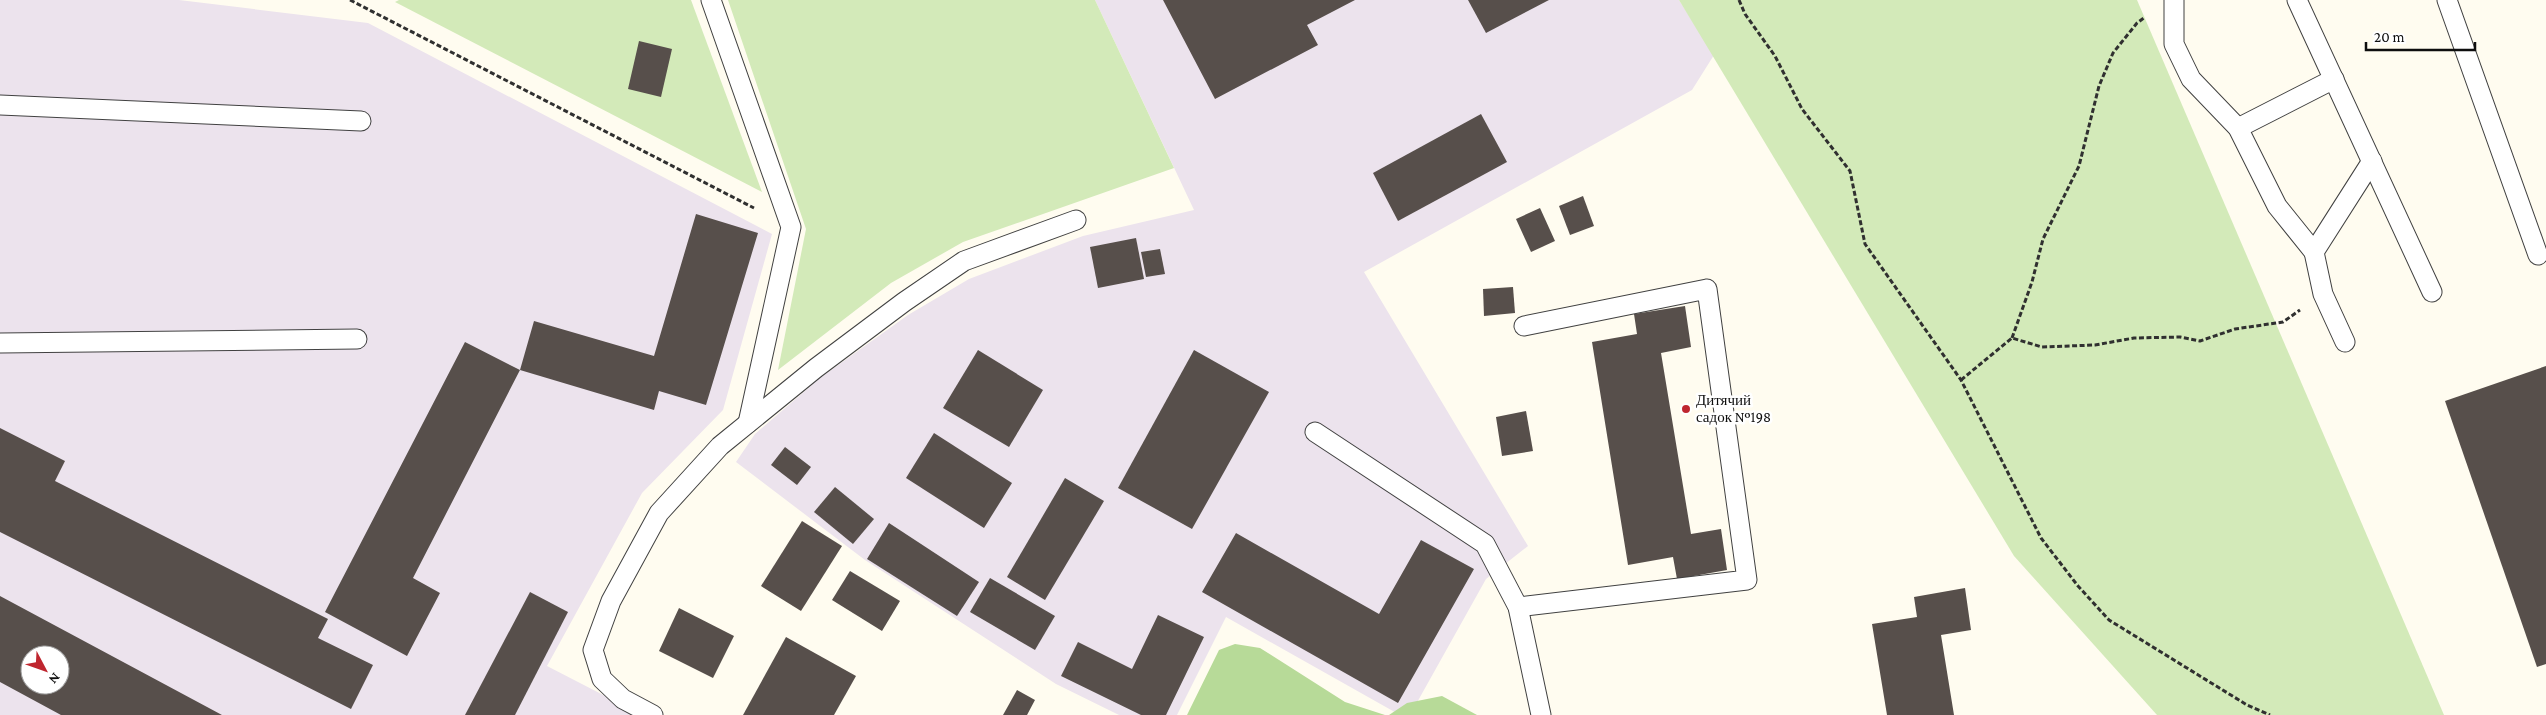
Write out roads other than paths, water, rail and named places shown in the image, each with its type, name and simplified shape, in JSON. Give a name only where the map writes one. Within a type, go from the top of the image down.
[{"type":"lane","points":[[711,0],[791,227],[748,423]]},
{"type":"lane","points":[[2174,0],[2174,44],[2191,79],[2238,128],[2276,206],[2314,252],[2323,294],[2346,342]]},
{"type":"lane","points":[[2297,0],[2432,292]]},
{"type":"lane","points":[[2447,0],[2538,255]]},
{"type":"lane","points":[[2238,128],[2334,79]]},
{"type":"lane","points":[[0,106],[361,121]]},
{"type":"lane","points":[[2314,252],[2372,161]]},
{"type":"lane","points":[[653,715],[623,699],[602,679],[593,650],[611,601],[660,513],[720,446],[816,368],[964,261],[1076,220]]},
{"type":"lane","points":[[1518,607],[1747,580],[1707,289],[1524,326]]},
{"type":"lane","points":[[0,343],[357,339]]},
{"type":"lane","points":[[1315,432],[1485,544],[1518,607],[1541,715]]},
{"type":"place","name":"Дитячий садок №198","points":[[1686,409]]}]
